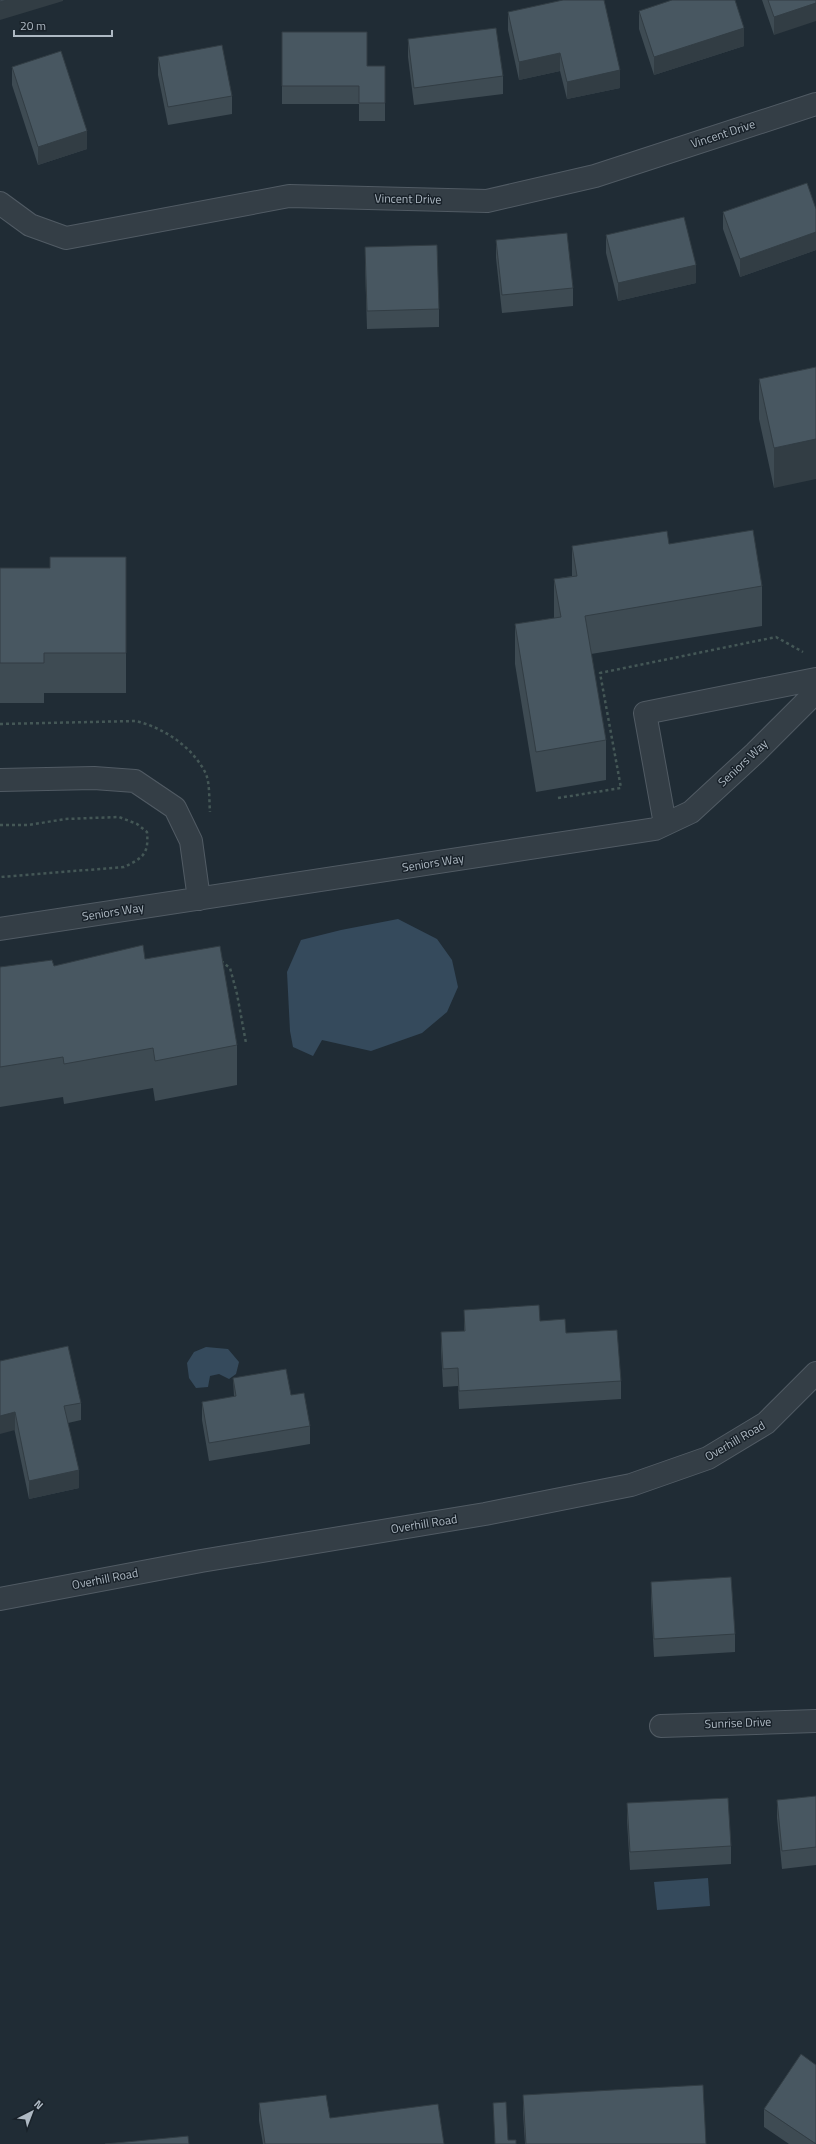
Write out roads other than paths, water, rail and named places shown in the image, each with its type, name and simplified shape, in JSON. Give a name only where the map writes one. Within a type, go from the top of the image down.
[{"type":"street","name":"Vincent Drive","points":[[0,203],[30,224],[66,238],[289,196],[487,200],[595,176],[816,104]]},
{"type":"street","points":[[665,824],[645,713],[816,679]]},
{"type":"street","name":"Seniors Way","points":[[0,929],[655,829],[690,812],[755,753],[816,692]]},
{"type":"street","points":[[0,780],[94,778],[135,781],[175,808],[191,841],[199,899]]},
{"type":"street","name":"Overhill Road","points":[[0,1599],[201,1561],[486,1514],[631,1485],[708,1458],[766,1423],[816,1373]]},
{"type":"street","name":"Sunrise Drive","points":[[661,1726],[816,1721]]},
{"type":"water","points":[[398,919],[437,939],[452,960],[458,987],[447,1012],[422,1033],[371,1051],[322,1040],[313,1056],[293,1047],[290,1031],[287,972],[301,940],[341,930]]},
{"type":"water","points":[[206,1347],[228,1349],[239,1362],[236,1374],[229,1379],[219,1374],[210,1376],[208,1387],[196,1388],[189,1378],[187,1363],[194,1352]]},
{"type":"water","points":[[708,1878],[710,1906],[657,1910],[654,1882]]}]
